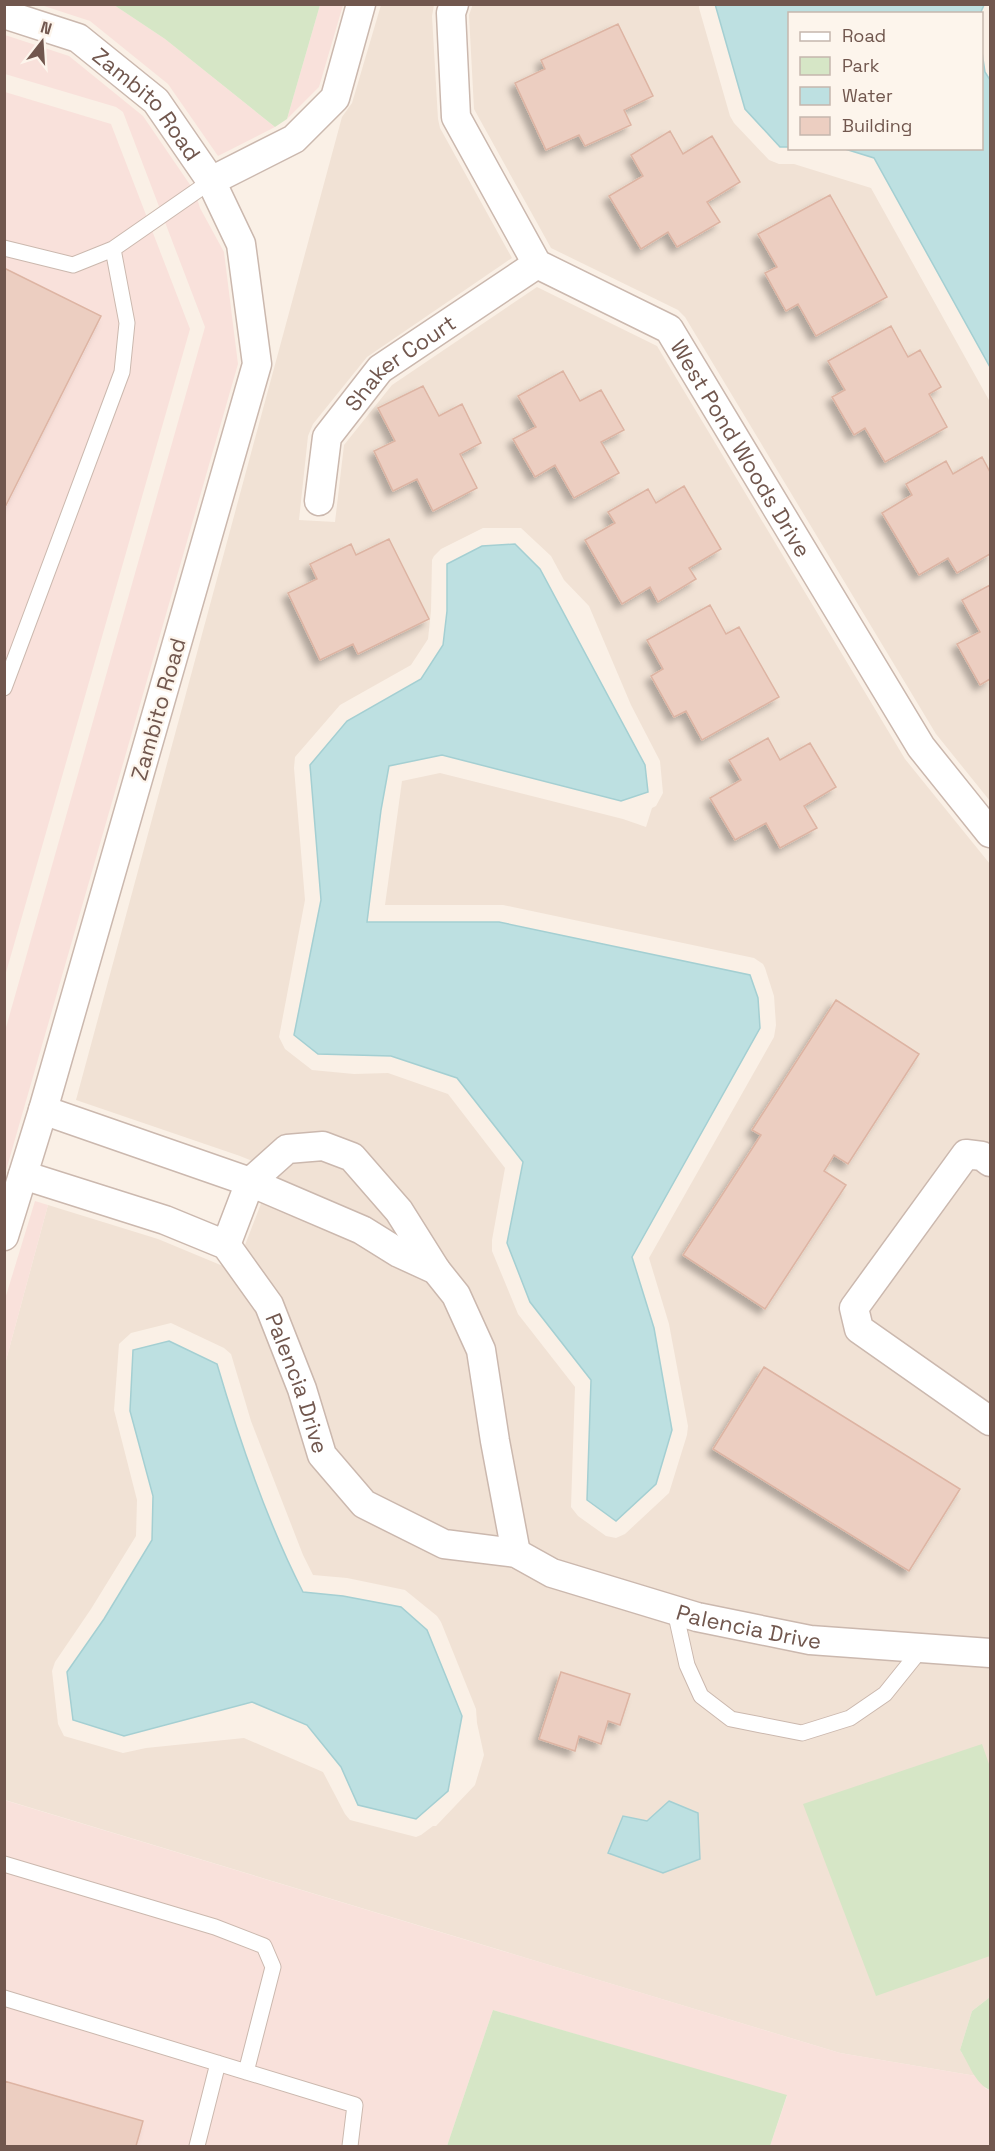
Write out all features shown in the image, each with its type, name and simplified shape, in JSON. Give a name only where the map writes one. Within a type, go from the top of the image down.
[{"type":"street","name":"Zambito Road","points":[[211,181],[294,139],[335,98],[361,4]]},
{"type":"street","points":[[454,4],[451,13],[456,117],[537,264]]},
{"type":"street","name":"Zambito Road","points":[[4,14],[78,38],[156,101],[211,181],[241,244],[257,364],[43,1110],[4,1236]]},
{"type":"street","name":"Shaker Court","points":[[319,501],[327,437],[380,369],[537,264]]},
{"type":"street","name":"West Pond Woods Drive","points":[[537,264],[669,329],[921,747],[990,833]]},
{"type":"street","points":[[43,1110],[250,1182],[362,1230],[399,1253],[436,1270]]},
{"type":"street","points":[[23,1175],[165,1220],[226,1245],[250,1182],[287,1149],[323,1146],[352,1157],[399,1211],[436,1270],[456,1295],[481,1350],[516,1553]]},
{"type":"street","points":[[990,1162],[982,1156],[966,1154],[854,1308],[859,1329],[990,1421]]},
{"type":"street","name":"Palencia Drive","points":[[226,1245],[269,1305],[302,1389],[322,1455],[364,1504],[444,1544],[516,1553],[552,1573],[697,1617],[810,1640],[990,1653]]},
{"type":"lane","points":[[4,248],[73,266],[113,249],[211,181]]},
{"type":"lane","points":[[4,688],[122,372],[127,323],[113,249]]},
{"type":"lane","points":[[675,1611],[687,1665],[701,1696],[731,1719],[802,1733],[850,1718],[885,1694],[922,1648]]},
{"type":"lane","points":[[4,1864],[215,1927],[264,1946],[273,1966],[246,2072]]},
{"type":"lane","points":[[4,1998],[355,2105],[350,2146]]},
{"type":"lane","points":[[197,2146],[218,2063]]},
{"type":"shaded area","points":[[473,4],[699,5],[730,116],[734,123],[769,160],[779,164],[794,164],[871,188],[990,402],[990,801],[936,734],[685,317],[678,310],[551,248],[474,109],[469,15]]},
{"type":"shaded area","points":[[41,5],[114,5],[165,39],[275,127],[218,156],[168,84],[90,21]]},
{"type":"shaded area","points":[[320,5],[343,5],[319,87],[287,119]]},
{"type":"shaded area","points":[[381,5],[434,5],[432,16],[440,128],[512,258],[367,357],[313,424],[308,436],[299,520],[335,522],[344,445],[392,385],[537,287],[657,346],[905,759],[990,864],[990,1997],[972,2011],[960,2050],[976,2076],[840,2053],[5,1800],[5,1364],[48,1205],[158,1239],[235,1271],[274,1170],[240,1156],[76,1100],[342,117],[352,103]],"holes":[[[483,528],[521,528],[551,556],[564,580],[589,606],[631,705],[660,761],[663,793],[656,806],[652,808],[646,827],[623,819],[440,773],[402,781],[385,905],[503,905],[754,958],[763,964],[774,996],[776,1025],[774,1037],[649,1258],[669,1324],[688,1426],[687,1435],[669,1493],[625,1534],[616,1538],[606,1536],[578,1516],[571,1507],[575,1387],[518,1314],[492,1251],[505,1168],[448,1094],[388,1073],[354,1074],[312,1070],[285,1049],[279,1037],[305,900],[295,757],[340,705],[411,665],[428,639],[434,556],[441,549]],[[171,1323],[224,1348],[231,1354],[251,1421],[303,1555],[313,1575],[347,1578],[405,1590],[437,1616],[441,1622],[476,1709],[484,1755],[475,1785],[436,1826],[421,1835],[416,1837],[350,1820],[323,1772],[244,1738],[146,1748],[123,1753],[64,1736],[58,1724],[52,1671],[55,1662],[136,1536],[137,1500],[114,1410],[119,1344],[131,1333]]]},
{"type":"shaded area","points":[[5,35],[69,56],[143,116],[195,192],[200,208],[224,252],[238,364],[5,1174],[5,1031],[205,327],[123,112],[116,107],[5,74]]},
{"type":"shaded area","points":[[5,92],[111,124],[190,329],[5,976]]},
{"type":"shaded area","points":[[35,1201],[48,1205],[5,1364],[5,1299]]},
{"type":"shaded area","points":[[4,1800],[840,2053],[976,2076],[986,2089],[990,2090],[990,2146],[770,2146],[787,2096],[493,2010],[447,2146],[5,2146]]},
{"type":"green space","points":[[114,5],[320,5],[287,119],[275,127],[165,39]]},
{"type":"green space","points":[[982,1744],[990,1767],[990,1956],[876,1996],[803,1804]]},
{"type":"green space","points":[[990,1997],[990,2090],[976,2078],[960,2050],[972,2011]]},
{"type":"green space","points":[[493,2010],[787,2095],[770,2146],[447,2146]]},
{"type":"water","points":[[715,4],[984,4],[981,12],[788,12],[788,147],[780,147],[745,109]]},
{"type":"water","points":[[983,59],[985,72],[990,80],[990,367],[874,158],[848,150],[983,150]]},
{"type":"water","points":[[515,544],[540,569],[645,765],[648,792],[621,801],[442,755],[389,766],[367,922],[499,922],[750,975],[758,998],[760,1028],[632,1257],[654,1328],[672,1430],[656,1484],[616,1521],[587,1500],[591,1380],[530,1302],[507,1243],[523,1162],[457,1078],[391,1056],[318,1054],[294,1035],[321,900],[310,765],[347,721],[421,679],[443,645],[447,611],[447,564],[482,546]]},
{"type":"water","points":[[169,1341],[217,1364],[255,1480],[277,1537],[303,1592],[343,1596],[401,1607],[427,1630],[462,1716],[448,1791],[416,1819],[358,1805],[341,1767],[307,1725],[252,1702],[124,1736],[73,1720],[67,1672],[104,1619],[152,1540],[153,1496],[130,1411],[133,1350]]},
{"type":"water","points":[[669,1801],[698,1813],[700,1859],[663,1873],[608,1853],[623,1816],[647,1821]]},
{"type":"building","points":[[618,24],[653,96],[624,110],[631,125],[585,146],[579,135],[546,150],[515,83],[545,69],[541,60]]},
{"type":"building","points":[[670,131],[683,154],[712,136],[740,182],[707,202],[720,222],[677,247],[668,232],[641,249],[609,196],[643,176],[631,155]]},
{"type":"building","points":[[830,195],[887,297],[816,336],[798,304],[786,311],[765,273],[777,267],[758,234]]},
{"type":"building","points":[[4,268],[101,316],[4,509]]},
{"type":"building","points":[[891,326],[908,357],[920,350],[941,387],[929,394],[947,427],[885,462],[865,428],[854,435],[832,397],[845,390],[828,361]]},
{"type":"building","points":[[563,371],[580,401],[601,390],[624,430],[601,442],[619,473],[574,498],[555,465],[535,477],[513,439],[536,427],[518,396]]},
{"type":"building","points":[[423,386],[439,416],[462,404],[481,443],[460,454],[477,488],[433,511],[417,479],[393,491],[374,451],[395,441],[378,408]]},
{"type":"building","points":[[982,457],[990,472],[990,554],[957,573],[948,558],[919,575],[882,513],[912,495],[906,484],[946,461],[953,474]]},
{"type":"building","points":[[684,486],[721,549],[689,568],[696,579],[658,602],[650,587],[622,604],[585,540],[615,523],[608,512],[648,489],[656,503]]},
{"type":"building","points":[[389,539],[429,619],[358,654],[353,644],[320,660],[288,593],[317,579],[310,564],[351,544],[356,555]]},
{"type":"building","points":[[990,585],[990,679],[980,685],[957,644],[980,632],[962,600]]},
{"type":"building","points":[[710,605],[726,634],[739,627],[779,697],[702,740],[686,711],[674,717],[651,676],[663,669],[647,640]]},
{"type":"building","points":[[768,738],[780,760],[810,743],[836,787],[804,806],[817,828],[780,848],[766,823],[735,840],[710,798],[741,780],[729,760]]},
{"type":"building","points":[[836,1000],[919,1054],[848,1164],[834,1155],[824,1171],[846,1185],[765,1309],[683,1255],[761,1135],[752,1130]]},
{"type":"building","points":[[764,1367],[960,1489],[909,1571],[713,1449]]},
{"type":"building","points":[[561,1672],[630,1694],[620,1725],[608,1721],[601,1744],[579,1736],[575,1751],[539,1739]]},
{"type":"building","points":[[4,2081],[143,2121],[136,2146],[4,2146]]}]
